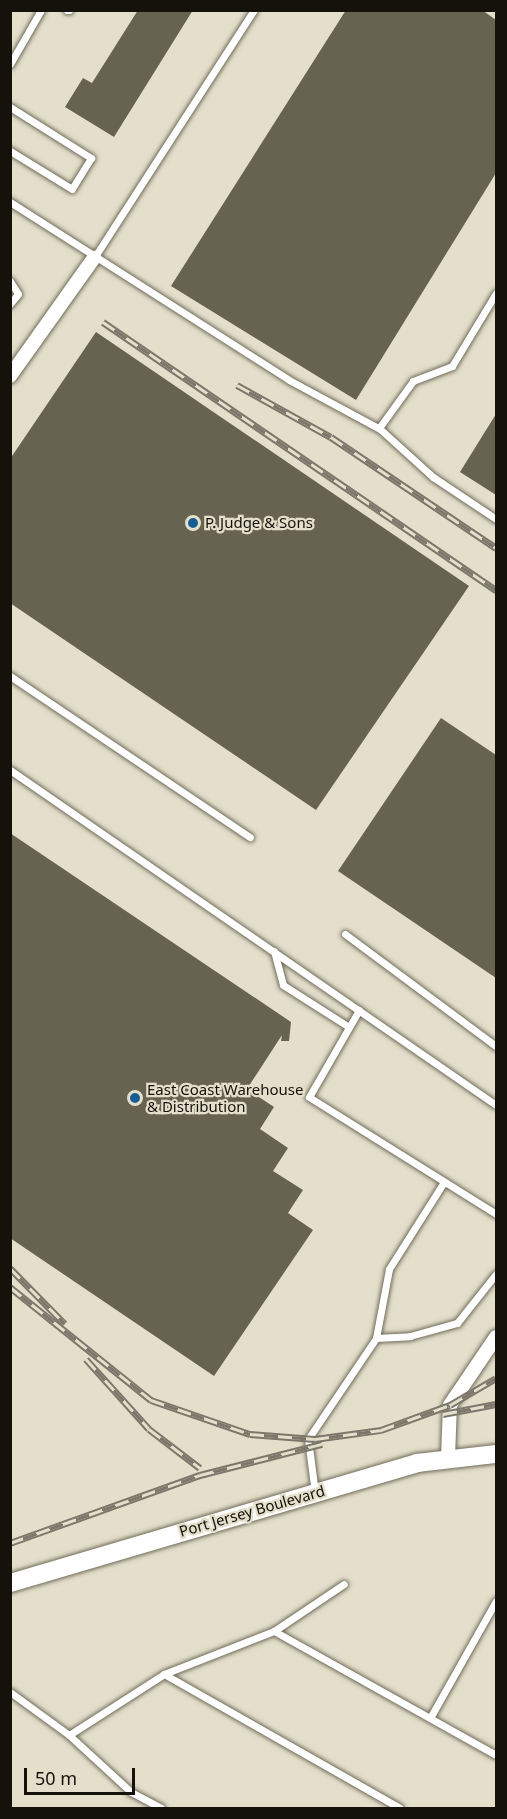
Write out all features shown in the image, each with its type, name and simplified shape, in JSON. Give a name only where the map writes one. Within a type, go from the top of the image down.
[{"type":"street","points":[[10,376],[94,258]]},
{"type":"street","points":[[448,1457],[450,1405],[496,1336]]},
{"type":"street","name":"Port Jersey Boulevard","points":[[10,1583],[315,1493],[448,1457],[496,1454]]},
{"type":"lane","points":[[10,64],[41,10]]},
{"type":"lane","points":[[94,258],[254,10]]},
{"type":"lane","points":[[10,107],[90,158],[72,189],[10,151]]},
{"type":"lane","points":[[10,202],[94,258],[290,380],[379,428],[433,477],[496,519]]},
{"type":"lane","points":[[10,281],[18,294],[10,304]]},
{"type":"lane","points":[[379,428],[413,381],[452,366],[496,293]]},
{"type":"lane","points":[[10,676],[250,837]]},
{"type":"lane","points":[[10,770],[496,1105]]},
{"type":"lane","points":[[345,934],[496,1046]]},
{"type":"lane","points":[[274,951],[283,985],[349,1027]]},
{"type":"lane","points":[[359,1010],[309,1097],[496,1215]]},
{"type":"lane","points":[[315,1493],[308,1439],[376,1338],[389,1269],[444,1182]]},
{"type":"lane","points":[[376,1338],[410,1336],[458,1323],[496,1274]]},
{"type":"lane","points":[[69,1735],[164,1674],[274,1631],[344,1584]]},
{"type":"lane","points":[[430,1718],[496,1601]]},
{"type":"lane","points":[[274,1631],[496,1755]]},
{"type":"lane","points":[[164,1674],[400,1809]]},
{"type":"lane","points":[[10,1692],[69,1735],[131,1792],[161,1809]]},
{"type":"building","points":[[138,10],[193,10],[114,137],[65,107],[83,78],[92,83]]},
{"type":"building","points":[[346,10],[482,10],[496,20],[496,173],[356,400],[171,286]]},
{"type":"building","name":"P. Judge & Sons","points":[[96,332],[469,586],[316,810],[10,603],[10,459]]},
{"type":"building","points":[[496,414],[496,495],[460,472]]},
{"type":"building","points":[[441,718],[496,755],[496,978],[338,871]]},
{"type":"building","name":"East Coast Warehouse & Distribution","points":[[10,833],[291,1022],[289,1041],[281,1041],[282,1035],[247,1089],[274,1107],[260,1129],[288,1148],[273,1171],[303,1190],[288,1213],[313,1230],[214,1376],[10,1238]]},
{"type":"railway","points":[[103,322],[496,590]]},
{"type":"railway","points":[[237,385],[331,437],[496,548]]},
{"type":"railway","points":[[10,1268],[65,1324]]},
{"type":"railway","points":[[10,1287],[151,1400],[250,1434],[315,1439],[381,1430],[450,1405],[496,1378]]},
{"type":"railway","points":[[86,1359],[149,1429],[200,1468]]},
{"type":"railway","points":[[443,1414],[496,1404]]},
{"type":"railway","points":[[10,1543],[200,1475],[322,1444]]},
{"type":"place","name":"P. Judge & Sons","points":[[193,523]]},
{"type":"place","name":"East Coast Warehouse & Distribution","points":[[135,1098]]}]
